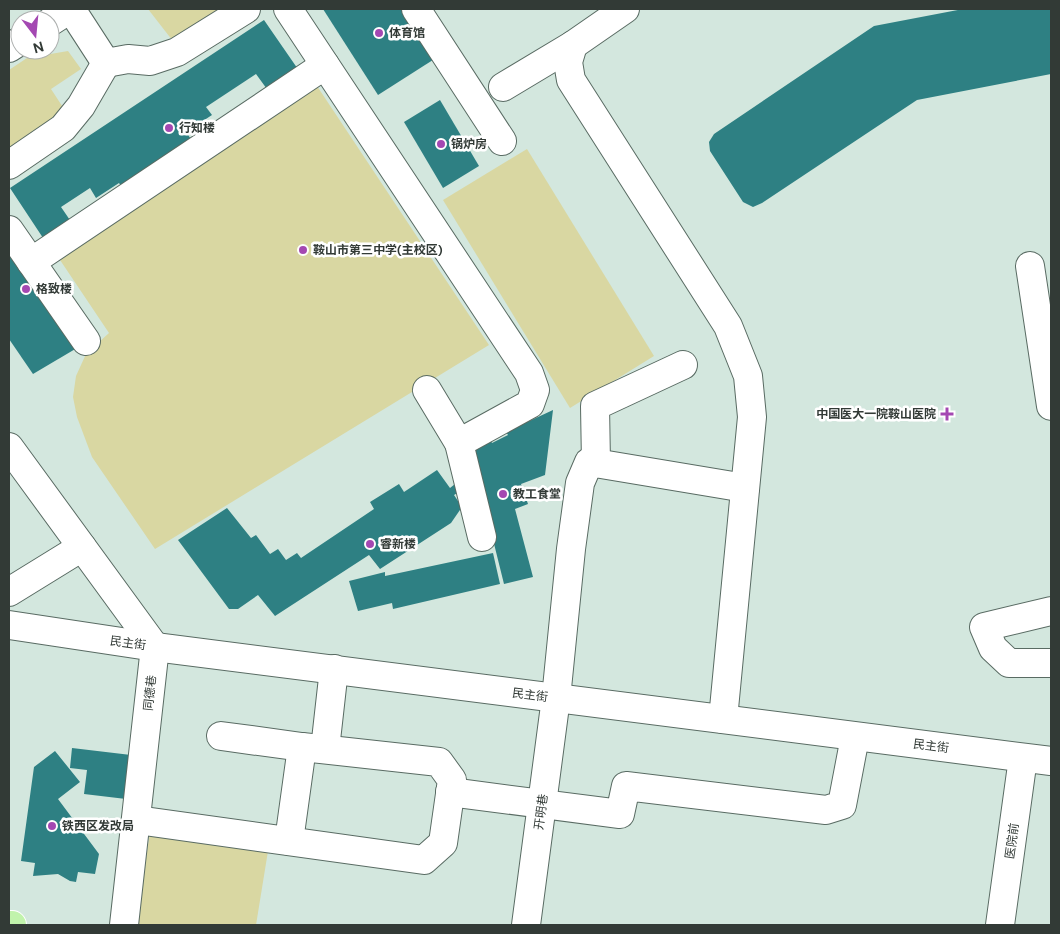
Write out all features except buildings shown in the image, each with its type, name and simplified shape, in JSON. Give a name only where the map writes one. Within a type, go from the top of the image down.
[{"type":"street","points":[[70,9],[106,63]]},
{"type":"street","points":[[9,165],[63,128],[81,106],[106,63],[128,59],[150,61],[176,52],[246,9]]},
{"type":"street","points":[[288,9],[529,373],[535,390],[530,404],[460,443]]},
{"type":"street","points":[[416,9],[502,141]]},
{"type":"street","points":[[503,87],[573,45],[625,9]]},
{"type":"street","points":[[573,45],[568,62],[571,80],[728,326],[748,376],[752,417],[723,719]]},
{"type":"street","points":[[31,262],[325,65]]},
{"type":"street","points":[[9,230],[86,341]]},
{"type":"street","points":[[1030,266],[1051,406]]},
{"type":"street","points":[[683,366],[595,406],[596,463],[745,488]]},
{"type":"street","points":[[427,390],[460,443],[482,536]]},
{"type":"street","points":[[10,452],[155,647]]},
{"type":"street","name":"开明巷","points":[[526,925],[556,698],[571,549],[580,483],[589,462],[596,463]]},
{"type":"street","points":[[9,592],[82,547]]},
{"type":"street","points":[[1051,611],[984,627],[993,648],[1009,663],[1051,662]]},
{"type":"street","name":"民主街","points":[[9,625],[155,647],[1051,761]]},
{"type":"street","name":"同德巷","points":[[124,925],[155,647]]},
{"type":"street","points":[[289,842],[334,670]]},
{"type":"street","points":[[137,820],[424,860],[443,843],[452,780],[439,762],[221,736]]},
{"type":"street","points":[[450,792],[620,814],[626,786],[826,810],[842,805],[855,737]]},
{"type":"street","name":"医院前","points":[[1000,925],[1023,758]]},
{"type":"shaded area","points":[[148,9],[234,9],[176,45]]},
{"type":"shaded area","points":[[68,51],[81,69],[51,89],[66,112],[9,151],[9,70],[24,60],[60,60],[60,52]]},
{"type":"shaded area","points":[[317,86],[489,345],[155,549],[92,457],[77,417],[73,397],[76,376],[86,354],[109,333],[58,257]]},
{"type":"shaded area","points":[[527,149],[654,356],[570,408],[443,200]]},
{"type":"shaded area","points":[[150,832],[268,851],[256,925],[136,925]]},
{"type":"place","name":"体育馆","points":[[379,33]]},
{"type":"place","name":"行知楼","points":[[169,128]]},
{"type":"place","name":"锅炉房","points":[[441,144]]},
{"type":"place","name":"鞍山市第三中学(主校区)","points":[[303,250]]},
{"type":"place","name":"格致楼","points":[[26,289]]},
{"type":"place","name":"中国医大一院鞍山医院","points":[[947,414]]},
{"type":"place","name":"教工食堂","points":[[503,494]]},
{"type":"place","name":"睿新楼","points":[[370,544]]},
{"type":"place","name":"铁西区发改局","points":[[52,826]]}]
